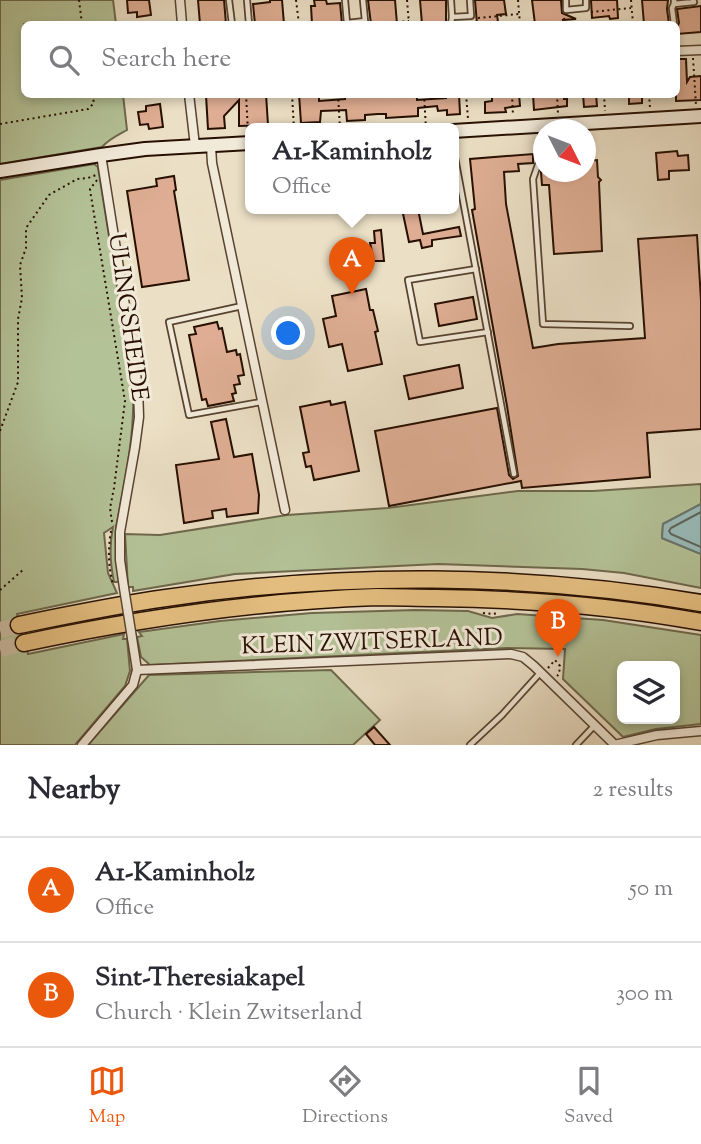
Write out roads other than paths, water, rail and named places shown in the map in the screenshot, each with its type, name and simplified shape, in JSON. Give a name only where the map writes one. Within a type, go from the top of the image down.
[{"type":"highway","points":[[19,625],[167,597],[255,587],[383,579],[557,585],[701,603]]},
{"type":"highway","points":[[24,643],[168,616],[260,605],[379,597],[498,599],[663,615],[701,622]]},
{"type":"main road","points":[[596,123],[699,116]]},
{"type":"main road","points":[[459,131],[533,127]]},
{"type":"main road","points":[[0,171],[145,149],[245,143]]},
{"type":"street","points":[[180,0],[182,21]]},
{"type":"street","points":[[189,98],[195,146]]},
{"type":"street","points":[[211,146],[212,163],[285,510]]},
{"type":"street","name":"ULINGSHEIDE","points":[[101,155],[138,387],[139,417],[120,533],[120,560],[137,670]]},
{"type":"street","name":"KLEIN ZWITSERLAND","points":[[137,670],[511,654],[523,657],[542,673],[615,745]]},
{"type":"street","points":[[82,745],[133,685],[137,670]]},
{"type":"street","points":[[615,745],[657,735],[701,731]]},
{"type":"lane","points":[[229,0],[232,21]]},
{"type":"lane","points":[[247,0],[249,21]]},
{"type":"lane","points":[[345,0],[347,21]]},
{"type":"lane","points":[[363,0],[365,21]]},
{"type":"lane","points":[[451,0],[452,21]]},
{"type":"lane","points":[[453,18],[471,16],[470,0]]},
{"type":"lane","points":[[565,0],[566,10],[586,8],[586,0]]},
{"type":"lane","points":[[674,21],[674,2],[694,2],[693,0]]},
{"type":"lane","points":[[459,179],[514,474]]},
{"type":"lane","points":[[533,182],[543,324],[629,326]]},
{"type":"lane","points":[[476,269],[408,281],[420,342],[488,331]]},
{"type":"lane","points":[[242,306],[169,322],[189,415],[262,402]]},
{"type":"lane","points":[[470,745],[542,673]]},
{"type":"lane","points":[[576,745],[595,725]]},
{"type":"water","points":[[701,504],[701,554],[662,538],[663,524]]},
{"type":"tunnel","points":[[0,630],[19,625]]},
{"type":"tunnel","points":[[0,649],[24,643]]},
{"type":"place","name":"A1-Kaminholz","points":[[352,295]]},
{"type":"place","name":"Sint-Theresiakapel","points":[[558,657]]}]
